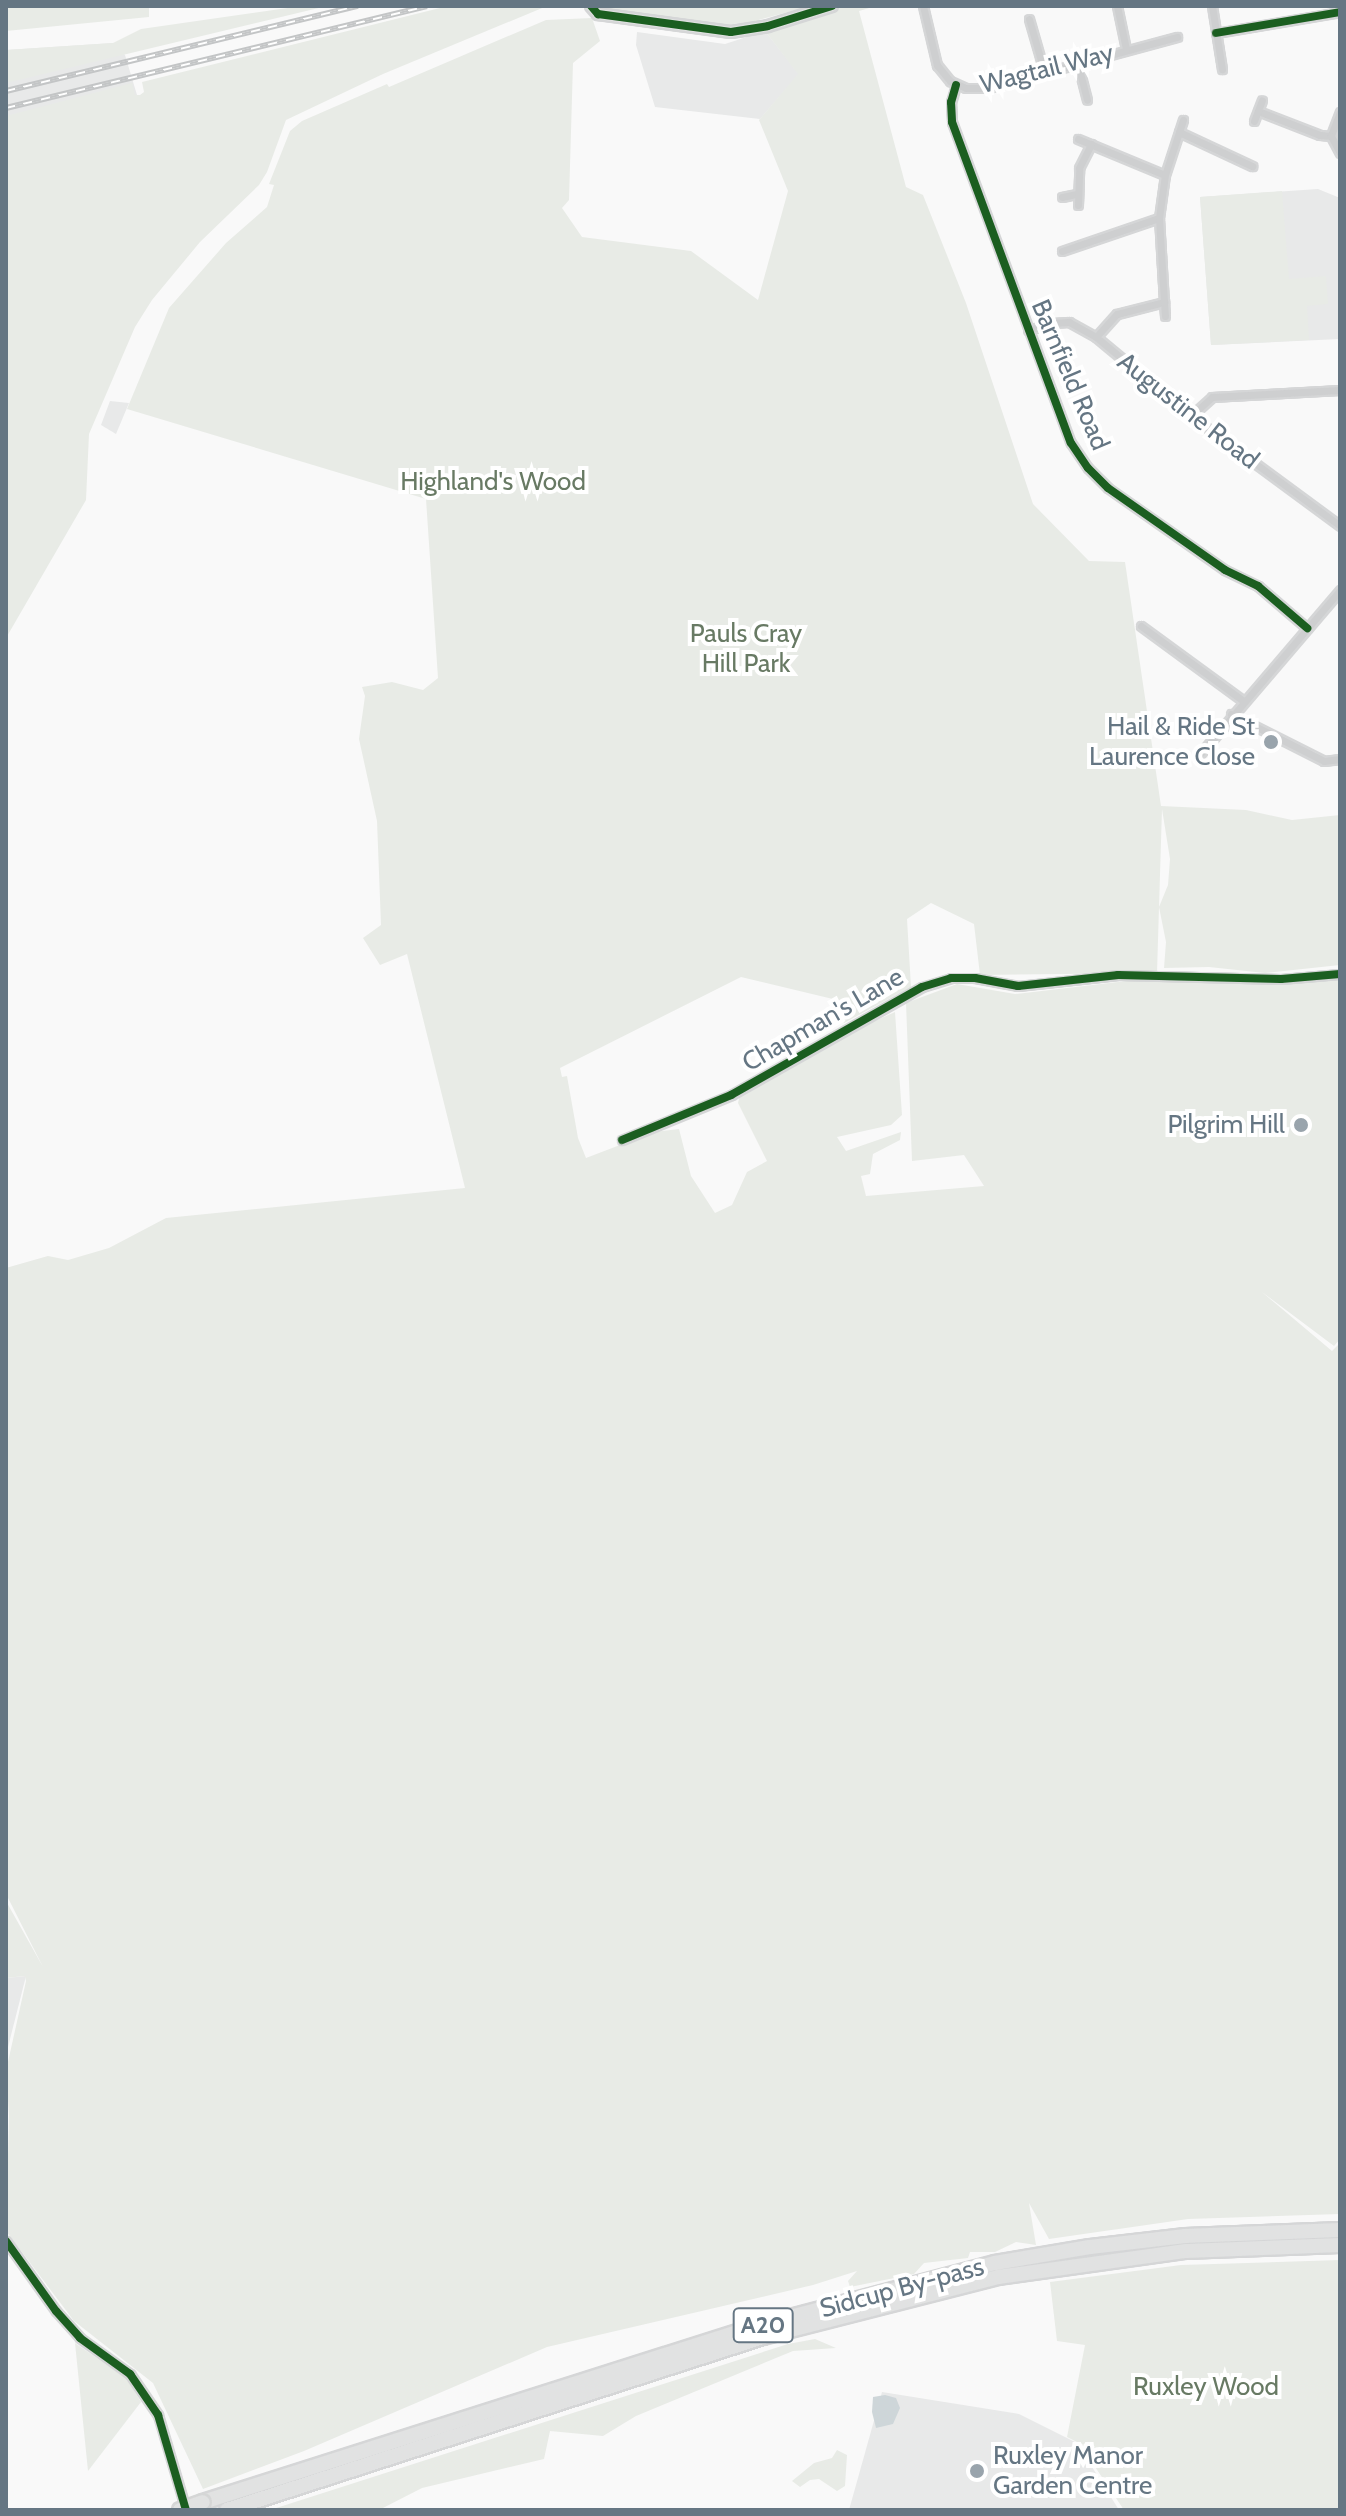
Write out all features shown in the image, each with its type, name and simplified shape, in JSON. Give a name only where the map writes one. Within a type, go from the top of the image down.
[{"type":"highway","name":"Sidcup By-pass","points":[[182,2505],[203,2502],[756,2326],[995,2263],[1090,2247],[1185,2236],[1340,2230]]},
{"type":"highway","name":"Sidcup By-pass","points":[[227,2510],[763,2337],[998,2277],[1186,2251],[1340,2245]]},
{"type":"street","points":[[592,9],[731,32],[768,26],[832,6]]},
{"type":"street","name":"Wagtail Way","points":[[923,6],[935,60],[942,73],[956,85],[988,88],[1077,61],[1177,37]]},
{"type":"street","points":[[1117,6],[1126,49]]},
{"type":"street","points":[[1212,6],[1222,69]]},
{"type":"street","points":[[1317,6],[1319,16]]},
{"type":"street","points":[[1216,33],[1340,12]]},
{"type":"street","points":[[1029,19],[1044,71]]},
{"type":"street","points":[[1077,61],[1087,100]]},
{"type":"street","name":"Barnfield Road","points":[[956,85],[951,102],[952,122],[1071,443],[1088,468],[1108,488],[1225,570],[1258,586],[1307,628]]},
{"type":"street","points":[[1254,121],[1262,100]]},
{"type":"street","points":[[1258,111],[1331,136],[1340,153]]},
{"type":"street","points":[[1331,136],[1340,112]]},
{"type":"street","points":[[1165,316],[1159,218],[1165,175],[1183,120]]},
{"type":"street","points":[[1179,132],[1252,166]]},
{"type":"street","points":[[1078,139],[1165,175]]},
{"type":"street","points":[[1078,205],[1079,168],[1091,144]]},
{"type":"street","points":[[1062,197],[1076,194]]},
{"type":"street","points":[[1074,260],[1066,250],[1159,218]]},
{"type":"street","points":[[1096,337],[1117,314],[1164,302]]},
{"type":"street","name":"Augustine Road","points":[[1028,330],[1069,322],[1096,337],[1191,416],[1340,526]]},
{"type":"street","points":[[1191,416],[1212,397],[1340,390]]},
{"type":"street","points":[[1201,753],[1242,700],[1340,590]]},
{"type":"street","points":[[1141,626],[1242,700]]},
{"type":"street","points":[[1231,714],[1324,761],[1340,759]]},
{"type":"street","name":"Chapman's Lane","points":[[622,1140],[731,1095],[922,987],[951,978],[975,978],[1018,986],[1118,975],[1281,979],[1340,974]]},
{"type":"street","points":[[6,2241],[64,2320],[80,2338],[130,2374],[158,2415],[182,2505]]},
{"type":"shaded area","points":[[765,31],[799,74],[760,119],[655,107],[636,45],[637,32],[725,44]]},
{"type":"shaded area","points":[[113,43],[125,55],[137,95],[57,129],[6,136],[6,50]]},
{"type":"shaded area","points":[[1318,189],[1340,198],[1340,339],[1211,345],[1200,197]]},
{"type":"shaded area","points":[[110,401],[129,403],[116,434],[101,425]]},
{"type":"shaded area","points":[[26,1976],[6,2055],[6,1978]]},
{"type":"shaded area","name":"Ruxley Manor Garden Centre","points":[[882,2392],[1019,2414],[1077,2443],[1119,2510],[849,2510]]},
{"type":"shaded area","points":[[885,2395],[896,2398],[900,2408],[893,2424],[876,2428],[872,2412],[873,2397]]},
{"type":"green space","points":[[6,6],[149,6],[149,17],[6,31]]},
{"type":"green space","points":[[302,6],[327,6],[6,83],[6,50],[113,43],[141,29]]},
{"type":"green space","points":[[448,6],[547,6],[383,74],[286,120],[267,172],[259,185],[200,242],[152,300],[135,327],[89,434],[86,500],[6,638],[6,116],[132,83],[135,95],[140,95],[144,92],[142,82]]},
{"type":"green space","points":[[598,6],[810,6],[751,22],[725,25],[627,14]]},
{"type":"green space","points":[[846,6],[876,6],[859,11],[906,187],[923,195],[966,303],[1033,504],[1089,561],[1125,562],[1161,806],[1246,810],[1292,820],[1340,815],[1340,965],[1265,973],[1209,967],[1164,968],[1166,942],[1159,907],[1157,973],[980,975],[974,924],[931,903],[907,919],[911,987],[844,1023],[837,1000],[741,977],[560,1068],[562,1077],[567,1076],[578,1138],[586,1158],[654,1132],[679,1129],[691,1176],[715,1213],[732,1205],[747,1172],[767,1161],[738,1103],[740,1094],[839,1037],[895,1012],[902,1115],[891,1125],[837,1137],[846,1151],[901,1132],[900,1140],[873,1154],[870,1174],[861,1176],[866,1196],[984,1186],[964,1155],[912,1161],[906,1003],[957,984],[1015,994],[1135,980],[1294,984],[1340,977],[1340,1339],[1334,1346],[1262,1292],[1332,1351],[1340,1343],[1340,2214],[1188,2219],[1049,2239],[1029,2203],[1036,2245],[1016,2242],[995,2252],[970,2252],[968,2258],[924,2263],[914,2274],[850,2287],[848,2281],[857,2271],[813,2285],[547,2347],[304,2451],[203,2489],[153,2383],[74,2321],[6,2231],[9,2116],[6,2071],[26,1981],[25,1976],[6,1978],[6,1901],[43,1967],[6,1894],[6,1268],[48,1256],[68,1260],[109,1248],[166,1218],[465,1188],[407,954],[380,965],[363,938],[381,925],[377,821],[359,739],[365,696],[362,687],[392,682],[423,690],[438,678],[426,499],[127,409],[169,308],[226,243],[267,207],[274,185],[269,184],[290,131],[302,121],[387,84],[389,87],[546,20],[592,18],[600,41],[573,63],[569,200],[562,208],[582,237],[691,251],[758,300],[788,191],[759,120],[798,74],[765,31]],"holes":[[[1162,809],[1170,859],[1168,885],[1159,907]]]},
{"type":"green space","points":[[1282,191],[1289,279],[1326,276],[1328,304],[1307,306],[1309,340],[1211,345],[1200,197]]},
{"type":"green space","name":"Ruxley Wood","points":[[1340,2260],[1340,2510],[1124,2510],[1079,2443],[1067,2437],[1085,2345],[1057,2341],[1050,2282],[1181,2265]]},
{"type":"green space","points":[[815,2339],[836,2348],[793,2351],[636,2416],[603,2436],[550,2431],[544,2459],[422,2488],[379,2510],[270,2510],[788,2344]]},
{"type":"green space","points":[[75,2343],[127,2379],[141,2402],[88,2471]]},
{"type":"green space","points":[[837,2450],[847,2455],[845,2486],[837,2491],[819,2479],[810,2480],[800,2487],[792,2481],[814,2463],[832,2458]]},
{"type":"railway","points":[[6,91],[358,6]]},
{"type":"railway","points":[[6,108],[427,6]]},
{"type":"cycle path","points":[[591,6],[598,14],[731,32],[768,26],[832,6]]},
{"type":"cycle path","points":[[1216,33],[1340,12]]},
{"type":"cycle path","points":[[956,85],[951,102],[952,122],[1071,443],[1088,468],[1108,488],[1225,570],[1258,586],[1307,628]]},
{"type":"cycle path","points":[[622,1140],[731,1095],[922,987],[951,978],[975,978],[1018,986],[1118,975],[1281,979],[1340,974]]},
{"type":"cycle path","points":[[6,2241],[56,2311],[80,2338],[130,2374],[158,2415],[186,2510]]},
{"type":"place","name":"Hail & Ride St Laurence Close","points":[[1271,742]]},
{"type":"place","name":"Pilgrim Hill","points":[[1301,1125]]},
{"type":"place","name":"Ruxley Manor Garden Centre","points":[[977,2471]]},
{"type":"park label","name":"Highland's Wood","points":[[493,482]]},
{"type":"park label","name":"Pauls Cray Hill Park","points":[[746,649]]}]
